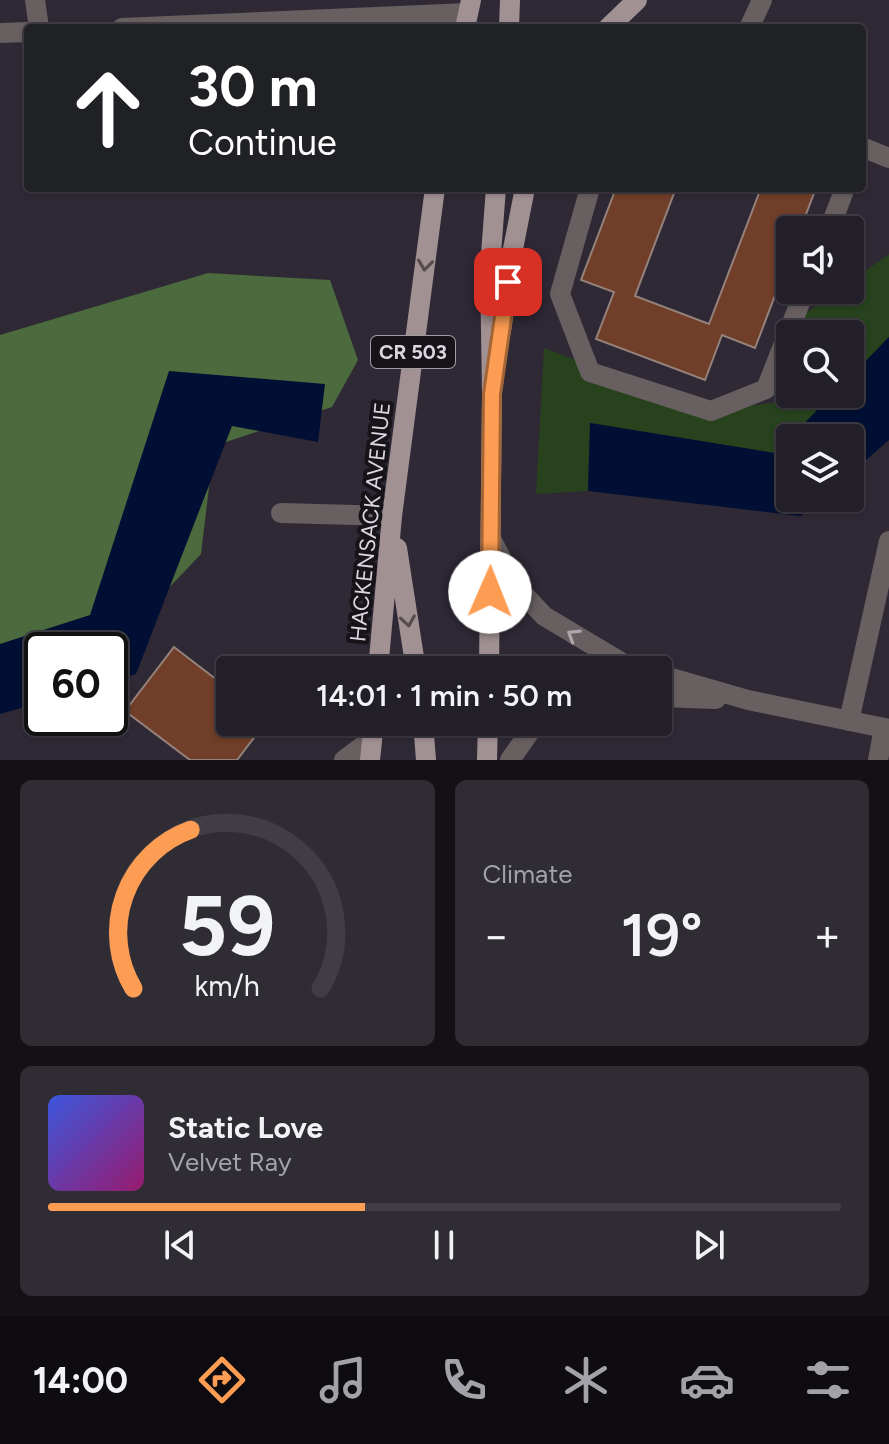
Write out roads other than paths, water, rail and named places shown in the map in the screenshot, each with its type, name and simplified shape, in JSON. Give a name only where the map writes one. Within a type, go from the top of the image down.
[{"type":"main road","points":[[509,24],[510,0]]},
{"type":"main road","points":[[612,24],[637,0]]},
{"type":"main road","name":"HACKENSACK AVENUE","points":[[379,656],[392,516],[434,192]]},
{"type":"main road","points":[[489,656],[490,267],[496,192]]},
{"type":"main road","points":[[492,394],[524,192]]},
{"type":"main road","points":[[392,516],[414,656]]},
{"type":"main road","points":[[370,760],[372,736]]},
{"type":"main road","points":[[424,736],[426,760]]},
{"type":"main road","points":[[487,760],[488,736]]},
{"type":"street","points":[[35,0],[38,24]]},
{"type":"street","points":[[751,24],[762,0]]},
{"type":"street","points":[[221,24],[468,14]]},
{"type":"street","points":[[0,33],[24,32]]},
{"type":"street","points":[[866,149],[889,158]]},
{"type":"street","points":[[589,192],[560,294],[590,372],[711,411],[766,389],[799,304]]},
{"type":"street","points":[[834,216],[843,192]]},
{"type":"street","points":[[281,513],[392,516]]},
{"type":"street","points":[[491,539],[516,586],[544,616],[611,656]]},
{"type":"street","points":[[849,721],[889,541]]},
{"type":"street","points":[[672,678],[748,700],[887,728],[878,760]]},
{"type":"street","points":[[672,697],[748,700]]},
{"type":"street","points":[[344,760],[367,736]]},
{"type":"street","points":[[510,760],[527,736]]},
{"type":"water","points":[[889,337],[889,440],[864,462],[864,424],[804,424],[819,408],[864,408],[864,363]]},
{"type":"water","points":[[169,371],[325,384],[318,442],[232,426],[136,674],[128,676],[128,632],[37,632],[90,615]]},
{"type":"water","points":[[590,423],[775,453],[776,512],[806,512],[801,516],[588,491]]},
{"type":"water","points":[[24,636],[24,707],[0,714],[0,644]]}]
